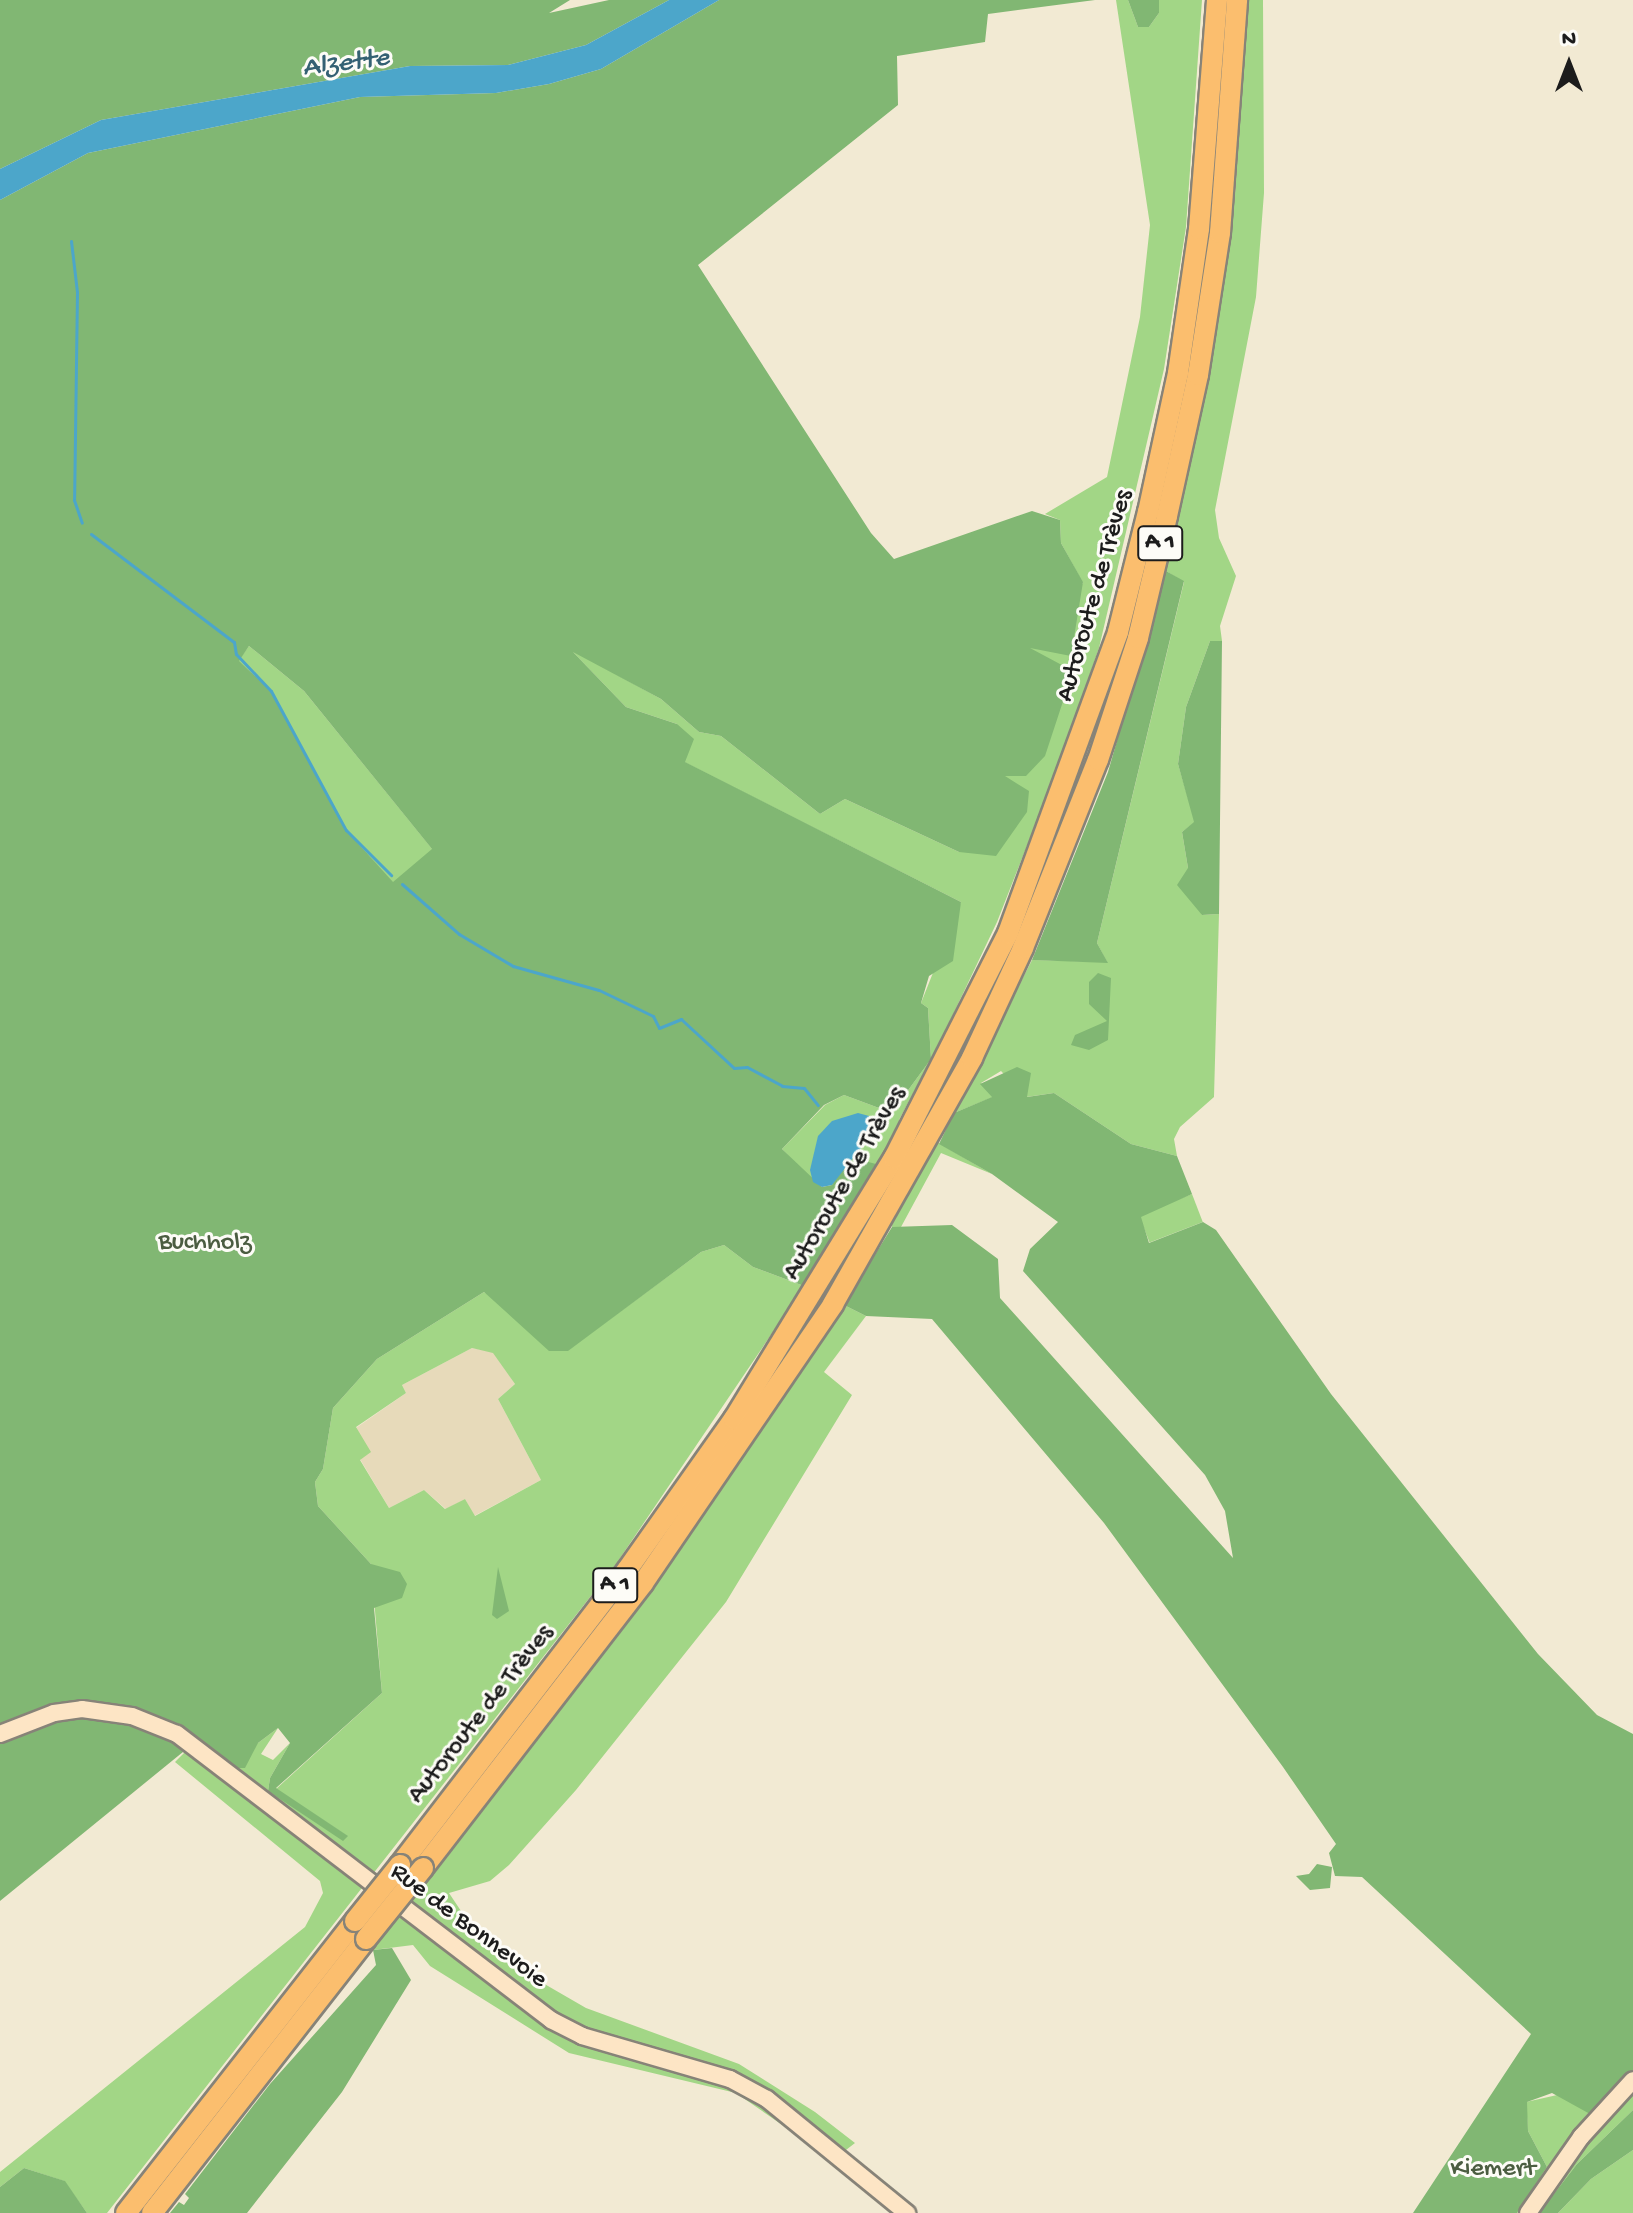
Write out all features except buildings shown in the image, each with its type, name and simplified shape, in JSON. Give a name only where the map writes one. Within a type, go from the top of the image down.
[{"type":"highway","name":"Autoroute de Trèves","points":[[126,2213],[627,1570],[734,1419],[814,1293],[954,1048],[1008,933],[1076,756],[1118,632],[1178,373],[1199,229],[1217,0]]},
{"type":"highway","name":"Autoroute de Trèves","points":[[152,2213],[643,1583],[833,1304],[972,1058],[1098,760],[1138,638],[1207,322],[1220,233],[1237,0]]},
{"type":"main road","name":"Rue de Bonnevoie","points":[[0,1734],[54,1713],[82,1709],[132,1716],[177,1734],[551,2020],[582,2036],[717,2074],[767,2099],[907,2213]]},
{"type":"main road","points":[[1528,2213],[1581,2137],[1633,2080]]},
{"type":"shaded area","points":[[472,1348],[493,1352],[515,1384],[498,1399],[541,1480],[474,1516],[465,1499],[446,1509],[424,1490],[389,1508],[360,1459],[356,1428],[406,1393],[402,1385]]},
{"type":"green space","points":[[0,0],[570,0],[549,13],[609,0],[669,0],[586,45],[508,65],[410,66],[101,120],[0,169]]},
{"type":"green space","name":"Buchholz","points":[[719,0],[1095,0],[988,14],[985,42],[897,56],[898,105],[698,265],[871,533],[894,559],[1032,511],[1060,520],[1061,543],[1083,582],[1071,656],[1030,648],[1073,671],[1045,756],[1026,776],[1005,776],[1029,791],[1027,812],[996,856],[959,852],[845,799],[820,814],[721,736],[699,732],[661,699],[573,652],[626,707],[677,724],[694,739],[685,762],[961,902],[953,961],[929,976],[921,1003],[928,1008],[931,1059],[898,1104],[879,1108],[844,1095],[824,1105],[782,1149],[822,1187],[832,1185],[849,1157],[876,1164],[804,1286],[753,1267],[724,1245],[701,1252],[568,1351],[549,1351],[484,1292],[377,1359],[333,1408],[323,1469],[315,1482],[318,1506],[371,1564],[400,1572],[407,1584],[402,1598],[374,1608],[382,1693],[276,1788],[348,1836],[343,1841],[268,1791],[270,1778],[290,1743],[278,1728],[258,1743],[245,1768],[231,1768],[194,1743],[0,1901],[0,200],[88,153],[360,97],[496,93],[549,84],[601,69]],"holes":[[[249,646],[304,691],[432,849],[393,882],[346,830],[271,691],[239,661]]]},
{"type":"green space","points":[[1116,0],[1128,0],[1138,27],[1149,27],[1159,13],[1159,0],[1202,0],[1186,227],[1164,369],[1099,648],[1054,777],[997,922],[938,1046],[899,1120],[992,1174],[941,1153],[901,1227],[892,1227],[876,1164],[832,1185],[813,1182],[782,1149],[825,1105],[844,1095],[879,1108],[898,1104],[931,1059],[928,1008],[921,1003],[961,902],[684,762],[677,724],[626,707],[570,649],[661,699],[699,732],[721,736],[820,814],[845,799],[959,852],[1003,776],[1027,646],[1083,583],[1061,543],[1060,520],[1045,514],[1107,477],[1140,317],[1150,225]]},
{"type":"green space","points":[[1128,0],[1159,0],[1159,13],[1149,27],[1138,27]]},
{"type":"green space","points":[[1248,0],[1263,0],[1264,193],[1256,297],[1215,510],[1219,538],[1236,576],[1220,626],[1222,641],[1210,641],[1186,707],[1178,764],[1195,822],[1182,832],[1188,868],[1202,915],[1219,914],[1214,1097],[1180,1127],[1174,1139],[1177,1156],[1131,1144],[1054,1093],[1026,1097],[1001,1071],[981,1083],[993,1097],[954,1113],[1032,960],[1107,962],[1097,943],[1184,582],[1166,571],[1218,325],[1235,194]]},
{"type":"green space","points":[[1166,571],[1184,581],[1097,943],[1108,963],[1032,960],[1108,772]]},
{"type":"green space","points":[[1210,641],[1222,641],[1219,914],[1202,915],[1177,885],[1188,868],[1182,832],[1194,822],[1178,764],[1186,707]]},
{"type":"green space","points":[[249,646],[304,691],[433,850],[393,883],[346,830],[271,691],[238,661]]},
{"type":"green space","points":[[1098,973],[1111,978],[1108,1040],[1089,1050],[1071,1045],[1075,1035],[1107,1021],[1089,1004],[1089,982]]},
{"type":"green space","name":"Kiemert","points":[[1017,1067],[1031,1073],[1027,1097],[1054,1093],[1131,1144],[1177,1156],[1192,1194],[1141,1217],[1149,1243],[1203,1222],[1216,1230],[1331,1394],[1538,1654],[1597,1715],[1633,1734],[1633,2078],[1590,2114],[1552,2093],[1527,2102],[1528,2131],[1547,2167],[1517,2213],[1413,2213],[1531,2034],[1362,1877],[1335,1876],[1329,1853],[1336,1844],[1283,1767],[1104,1523],[932,1319],[866,1316],[844,1305],[892,1227],[952,1225],[998,1259],[1000,1298],[1233,1558],[1225,1511],[1205,1475],[1023,1271],[1030,1249],[1058,1222],[992,1174],[939,1144],[954,1113],[992,1097],[980,1084]]},
{"type":"green space","points":[[1192,1194],[1203,1222],[1150,1242],[1139,1214]]},
{"type":"green space","points":[[724,1245],[753,1267],[804,1286],[616,1564],[107,2213],[87,2213],[64,2181],[24,2168],[0,2187],[0,2172],[305,1927],[323,1893],[320,1881],[175,1762],[194,1743],[258,1743],[278,1728],[261,1754],[273,1760],[290,1743],[270,1778],[268,1791],[347,1836],[276,1789],[382,1693],[371,1564],[318,1506],[315,1482],[323,1469],[333,1408],[377,1359],[484,1292],[568,1350],[701,1252]],"holes":[[[472,1348],[493,1353],[515,1384],[498,1399],[541,1480],[475,1516],[465,1499],[445,1509],[424,1490],[389,1508],[360,1460],[371,1452],[356,1427],[406,1393],[402,1385]]]},
{"type":"green space","points":[[844,1305],[866,1316],[824,1372],[852,1395],[726,1602],[576,1790],[509,1865],[490,1881],[449,1893],[469,1923],[541,1982],[586,2008],[739,2064],[815,2112],[855,2143],[833,2160],[736,2093],[569,2053],[430,1966],[413,1945],[373,1950],[652,1590]]},
{"type":"green space","points":[[498,1567],[509,1611],[497,1619],[492,1615]]},
{"type":"green space","points":[[1317,1864],[1332,1867],[1330,1888],[1310,1890],[1296,1876],[1309,1874]]},
{"type":"green space","points":[[392,1948],[411,1980],[342,2092],[247,2213],[170,2213],[179,2202],[184,2205],[189,2198],[185,2194],[270,2084],[376,1965],[373,1950]]},
{"type":"green space","points":[[1633,2078],[1633,2110],[1577,2164],[1539,2213],[1517,2213],[1547,2167],[1528,2131],[1526,2102]]},
{"type":"green space","points":[[1633,2110],[1633,2150],[1591,2179],[1558,2213],[1539,2213],[1577,2164]]},
{"type":"green space","points":[[1633,2150],[1633,2213],[1558,2213],[1591,2179]]},
{"type":"green space","points":[[24,2168],[65,2181],[87,2213],[0,2213],[0,2187]]},
{"type":"water","name":"Alzette","points":[[669,0],[719,0],[601,69],[549,84],[496,93],[360,97],[88,153],[0,200],[0,169],[101,120],[410,66],[508,65],[586,45]]},
{"type":"water","points":[[858,1113],[869,1116],[871,1135],[832,1185],[822,1187],[813,1182],[810,1170],[818,1136],[832,1121]]},
{"type":"waterway","points":[[71,241],[77,292],[74,500],[82,523]]},
{"type":"waterway","points":[[91,534],[234,642],[236,654],[271,691],[346,830],[391,875]]},
{"type":"waterway","points":[[402,884],[459,934],[513,966],[599,990],[653,1016],[659,1028],[681,1019],[734,1068],[747,1067],[782,1086],[804,1088],[818,1105]]}]
